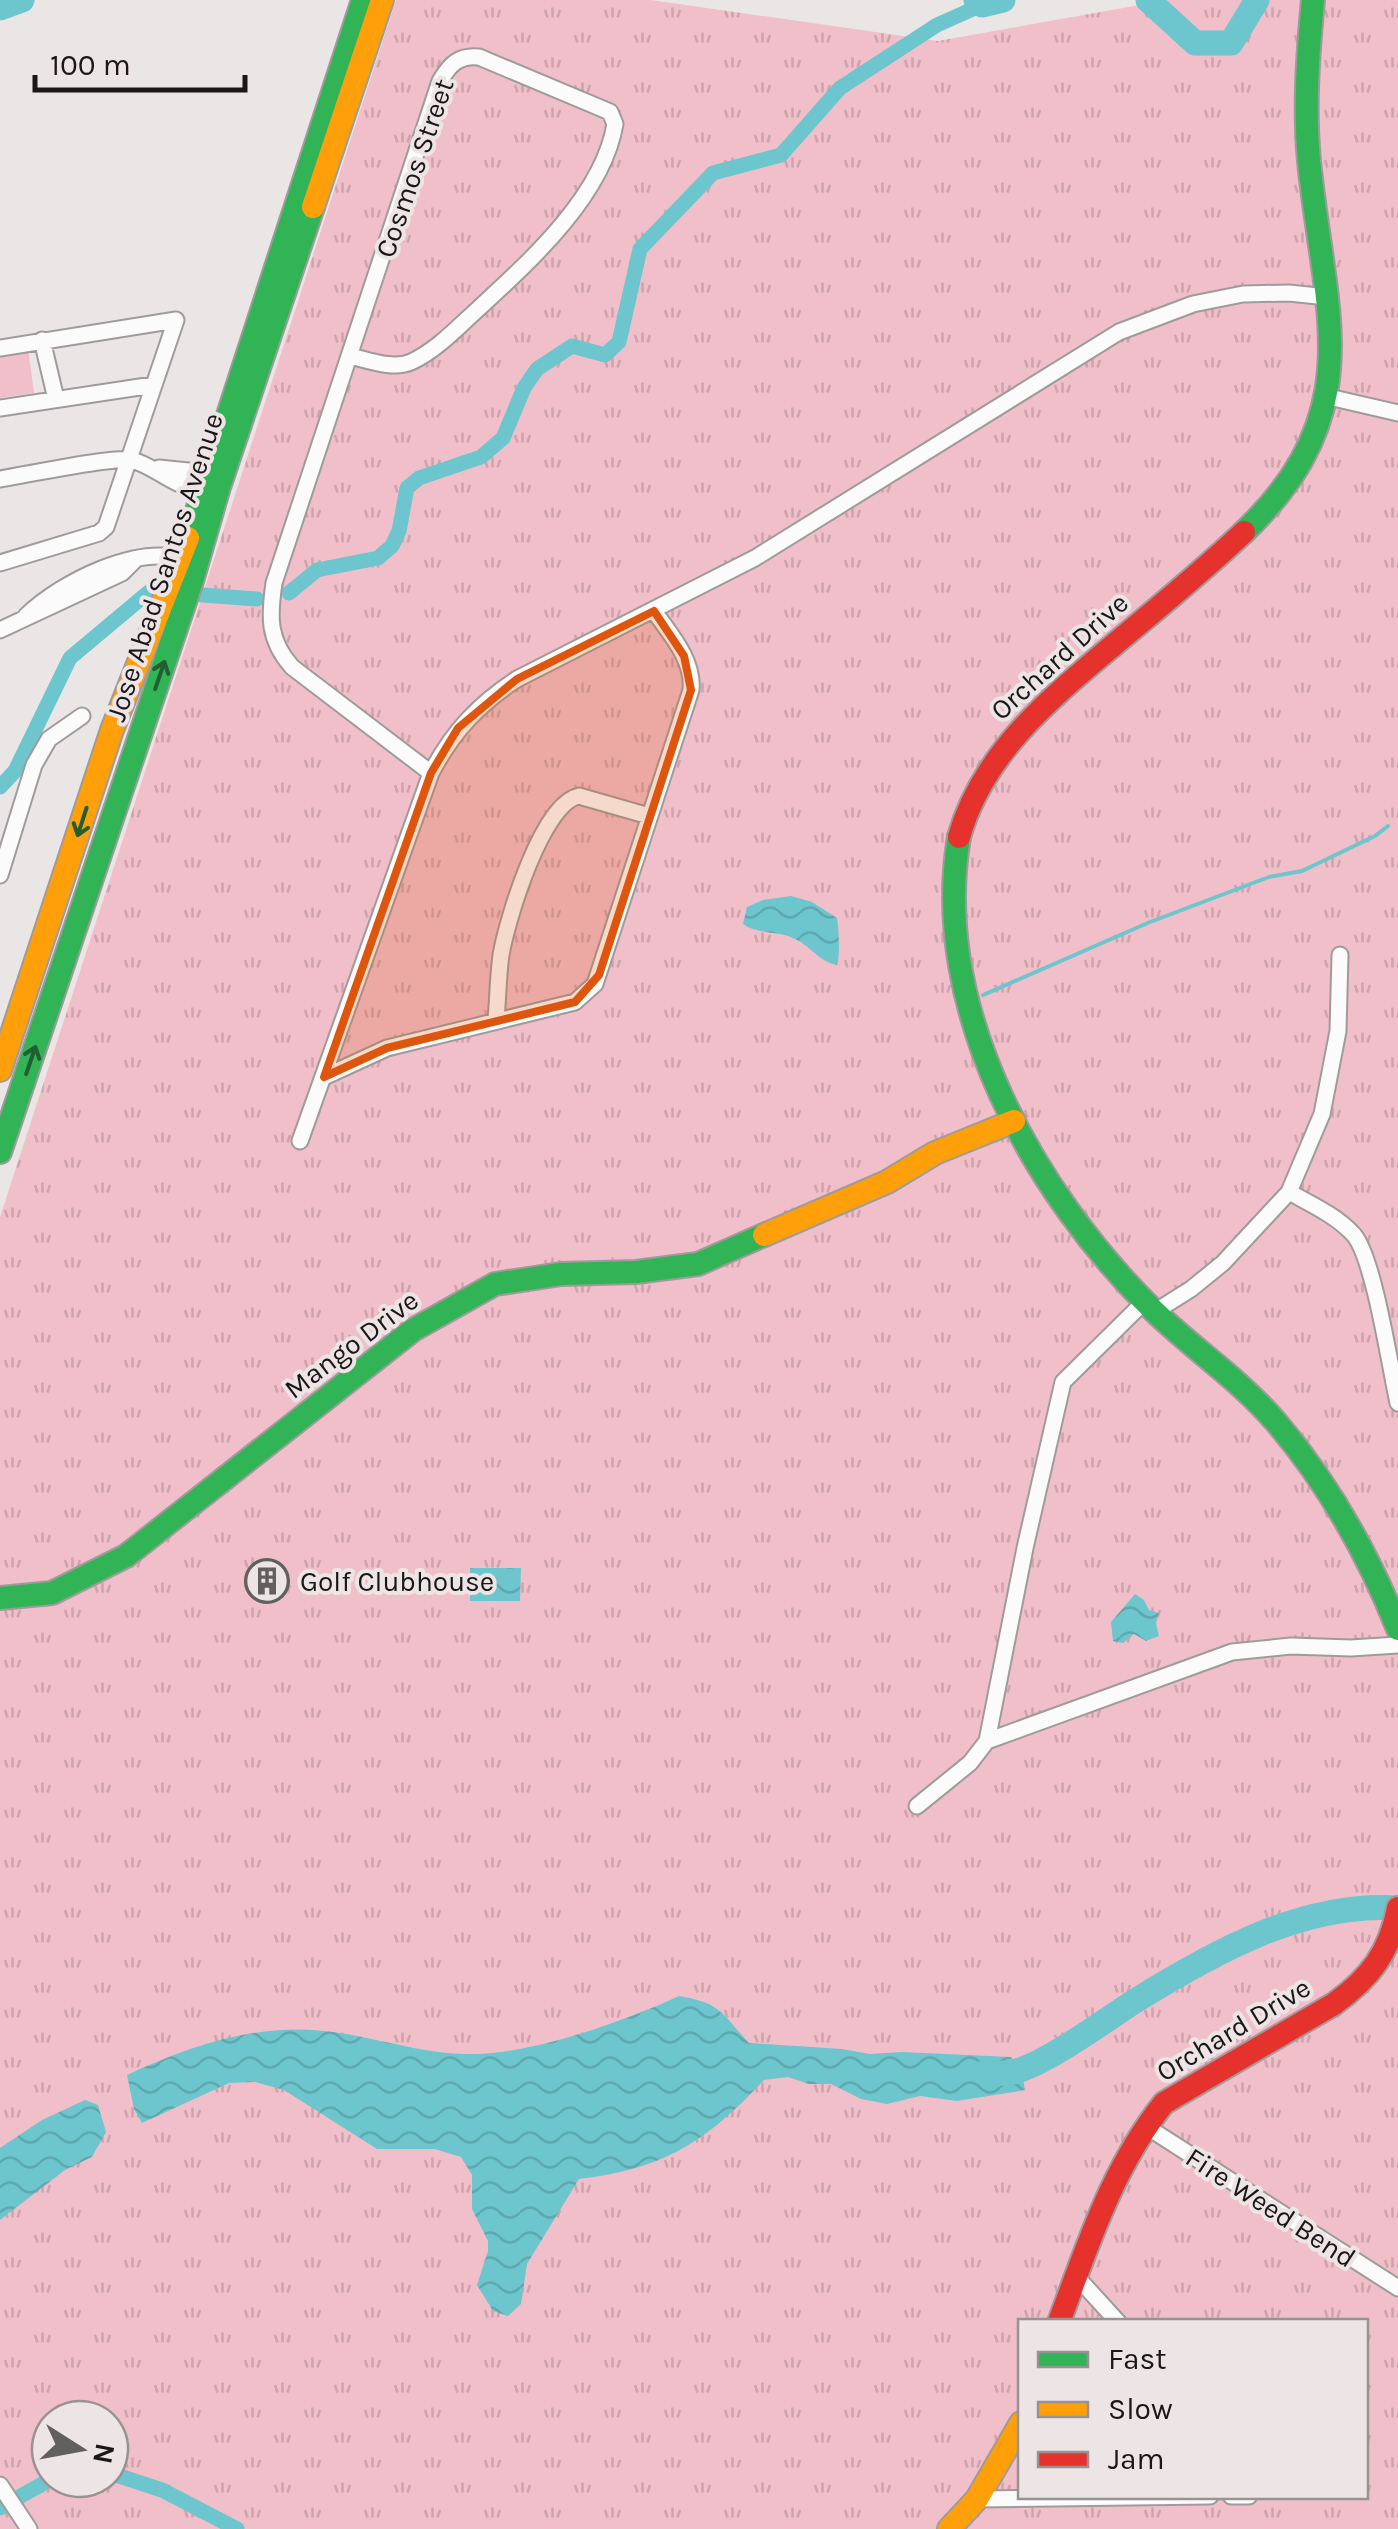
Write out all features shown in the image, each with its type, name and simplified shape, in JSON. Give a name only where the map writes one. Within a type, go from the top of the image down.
[{"type":"street","name":"Jose Abad Santos Avenue","points":[[0,1152],[363,0]]},
{"type":"street","name":"Jose Abad Santos Avenue","points":[[209,484],[382,0]]},
{"type":"street","name":"Orchard Drive","points":[[1313,0],[1306,107],[1328,297],[1332,368],[1328,397],[1313,443],[1273,504],[1039,708],[1005,746],[978,786],[958,838],[952,914],[966,996],[1017,1128],[1033,1159],[1150,1306],[1233,1377],[1298,1448],[1379,1580],[1398,1629]]},
{"type":"street","name":"Cosmos Street","points":[[350,356],[384,364],[408,364],[442,342],[548,244],[576,205],[609,146],[615,124],[610,112],[479,57],[453,62],[440,81],[274,583],[270,612],[278,651],[292,667],[431,772]]},
{"type":"street","points":[[300,1141],[431,772],[458,728],[485,700],[517,678],[756,558],[1134,325],[1193,304],[1243,294],[1328,297]]},
{"type":"street","points":[[0,348],[174,318],[177,323],[106,528],[68,544],[0,563]]},
{"type":"street","points":[[42,340],[56,399]]},
{"type":"street","points":[[0,408],[154,385]]},
{"type":"street","points":[[1328,397],[1398,413]]},
{"type":"street","points":[[0,479],[128,459],[209,484]]},
{"type":"street","points":[[0,630],[122,573],[136,559],[168,553],[186,570]]},
{"type":"street","name":"Jose Abad Santos Avenue","points":[[0,1070],[112,730],[172,611]]},
{"type":"street","points":[[324,1078],[387,1048],[576,1002],[596,984],[692,690],[692,676],[684,656],[654,611]]},
{"type":"street","points":[[0,876],[34,766],[49,739],[82,716]]},
{"type":"street","points":[[496,1019],[501,957],[512,910],[523,878],[556,814],[570,798],[580,796],[650,816]]},
{"type":"street","points":[[917,1806],[970,1763],[987,1741],[1063,1382],[1150,1306],[1191,1289],[1223,1262],[1288,1192],[1322,1114],[1338,1032],[1340,954]]},
{"type":"street","name":"Mango Drive","points":[[0,1598],[52,1592],[126,1556],[413,1330],[495,1284],[561,1274],[636,1272],[698,1264],[887,1182],[935,1153],[1017,1128]]},
{"type":"street","points":[[1288,1192],[1329,1214],[1355,1236],[1367,1260],[1398,1403]]},
{"type":"street","points":[[987,1741],[1232,1652],[1291,1646],[1398,1645]]},
{"type":"street","name":"Orchard Drive","points":[[1061,2319],[1110,2184],[1144,2125],[1164,2103],[1360,1986],[1382,1962],[1394,1937],[1398,1908]]},
{"type":"street","name":"Fire Weed Bend","points":[[1144,2125],[1398,2288]]},
{"type":"street","points":[[1076,2276],[1115,2319]]},
{"type":"street","points":[[948,2529],[977,2499],[1018,2427]]},
{"type":"street","points":[[2,2489],[29,2529]]},
{"type":"street","points":[[977,2499],[1018,2498]]},
{"type":"highlighted area","points":[[654,611],[684,656],[691,690],[599,975],[575,1002],[387,1048],[324,1077],[431,773],[458,728],[517,679]]},
{"type":"green space","points":[[396,0],[651,0],[938,41],[1154,0],[1398,0],[1398,2529],[0,2529],[0,1217]]},
{"type":"green space","points":[[28,348],[34,393],[0,398],[0,352]]},
{"type":"water","points":[[791,896],[812,902],[837,918],[837,965],[790,937],[743,924],[747,907]]},
{"type":"water","points":[[470,1568],[521,1568],[520,1601],[470,1601]]},
{"type":"water","points":[[1135,1594],[1149,1610],[1159,1613],[1159,1636],[1146,1641],[1134,1634],[1123,1643],[1113,1641],[1111,1622]]},
{"type":"water","points":[[679,1996],[713,2006],[749,2043],[870,2054],[1011,2057],[1022,2074],[1025,2090],[957,2101],[920,2096],[887,2104],[861,2099],[831,2084],[809,2084],[788,2077],[764,2080],[723,2120],[682,2149],[636,2168],[579,2179],[527,2264],[521,2304],[508,2316],[493,2311],[477,2285],[488,2241],[472,2209],[472,2175],[461,2157],[435,2149],[377,2149],[284,2090],[255,2082],[229,2083],[142,2123],[134,2109],[127,2075],[204,2045],[257,2032],[284,2030],[340,2033],[440,2052],[499,2052],[579,2034]]},
{"type":"water","points":[[85,2100],[98,2105],[106,2132],[92,2157],[65,2170],[0,2220],[0,2148],[42,2120]]},
{"type":"waterway","points":[[0,8],[22,0]]},
{"type":"waterway","points":[[976,0],[982,5],[1003,0]]},
{"type":"waterway","points":[[1148,0],[1195,43],[1231,43],[1257,0]]},
{"type":"waterway","points":[[289,593],[317,570],[378,558],[392,546],[399,531],[407,488],[419,478],[481,457],[503,438],[524,388],[537,369],[572,346],[605,355],[619,342],[640,249],[713,173],[781,155],[840,88],[937,25],[982,5]]},
{"type":"waterway","points":[[0,787],[15,771],[70,658],[150,591],[257,599]]},
{"type":"waterway","points":[[983,995],[1150,922],[1269,877],[1302,871],[1388,826]]},
{"type":"waterway","points":[[985,2072],[1008,2073],[1037,2063],[1165,1983],[1260,1934],[1328,1913],[1398,1908]]},
{"type":"waterway","points":[[130,2480],[162,2490],[237,2529]]},
{"type":"waterway","points":[[0,2508],[30,2491]]},
{"type":"traffic: fast","points":[[188,538],[363,0]]},
{"type":"traffic: fast","points":[[1244,532],[1284,487],[1310,444],[1324,401],[1330,358],[1329,313],[1307,121],[1313,0]]},
{"type":"traffic: fast","points":[[0,1152],[313,207]]},
{"type":"traffic: fast","points":[[959,837],[954,902],[960,967],[976,1031],[1000,1094],[1032,1154],[1068,1211],[1109,1263],[1153,1310],[1262,1406],[1295,1445],[1345,1520],[1398,1629]]},
{"type":"traffic: fast","points":[[0,1598],[52,1593],[126,1556],[413,1330],[495,1284],[561,1274],[636,1272],[698,1264],[764,1235]]},
{"type":"traffic: slow","points":[[313,207],[382,0]]},
{"type":"traffic: slow","points":[[0,1070],[112,730],[188,538]]},
{"type":"traffic: slow","points":[[764,1235],[887,1182],[935,1153],[1014,1121]]},
{"type":"traffic: slow","points":[[949,2529],[977,2499],[1018,2428]]},
{"type":"traffic: jam","points":[[959,837],[985,779],[1022,729],[1067,685],[1244,532]]},
{"type":"traffic: jam","points":[[1060,2319],[1116,2181],[1164,2103],[1347,1994],[1384,1951],[1398,1908]]},
{"type":"place","name":"Golf Clubhouse","points":[[267,1581]]}]
